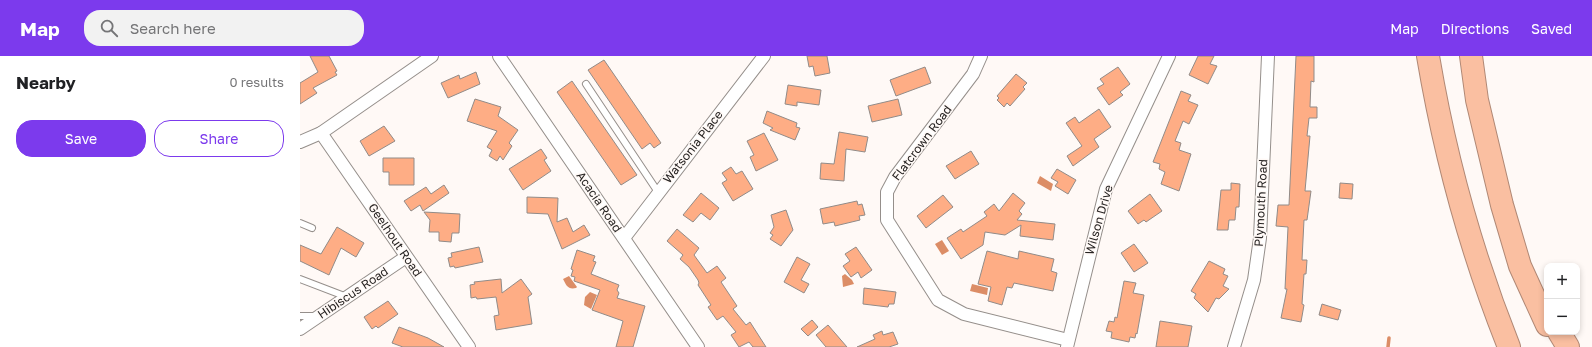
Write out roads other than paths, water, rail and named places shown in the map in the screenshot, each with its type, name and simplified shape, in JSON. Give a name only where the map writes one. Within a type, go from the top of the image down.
[{"type":"highway","points":[[1428,56],[1437,109],[1463,220],[1487,293],[1509,347]]},
{"type":"highway","points":[[1471,56],[1482,122],[1502,205],[1520,266],[1544,318]]},
{"type":"highway","points":[[1520,266],[1544,306]]},
{"type":"highway","points":[[1551,335],[1557,347]]},
{"type":"highway","points":[[1561,335],[1568,347]]},
{"type":"street","points":[[300,142],[321,133],[432,56]]},
{"type":"street","name":"Acacia Road","points":[[499,56],[698,347]]},
{"type":"street","name":"Watsonia Place","points":[[624,238],[764,56]]},
{"type":"street","name":"Flatcrown Road","points":[[980,56],[973,74],[895,177],[887,192],[886,220],[938,300],[949,308],[1068,344]]},
{"type":"street","name":"Wilson Drive","points":[[1068,344],[1106,189],[1169,56]]},
{"type":"street","name":"Plymouth Road","points":[[1234,347],[1254,280],[1260,238],[1268,56]]},
{"type":"street","name":"Geelhout Road","points":[[321,133],[469,347]]},
{"type":"street","name":"Hibiscus Road","points":[[300,329],[406,257]]},
{"type":"lane","points":[[586,84],[658,192]]},
{"type":"lane","points":[[300,223],[312,228]]},
{"type":"lane","points":[[300,279],[348,297]]},
{"type":"lane","points":[[300,316],[319,316]]},
{"type":"waterway","points":[[1388,347],[1389,338]]}]
